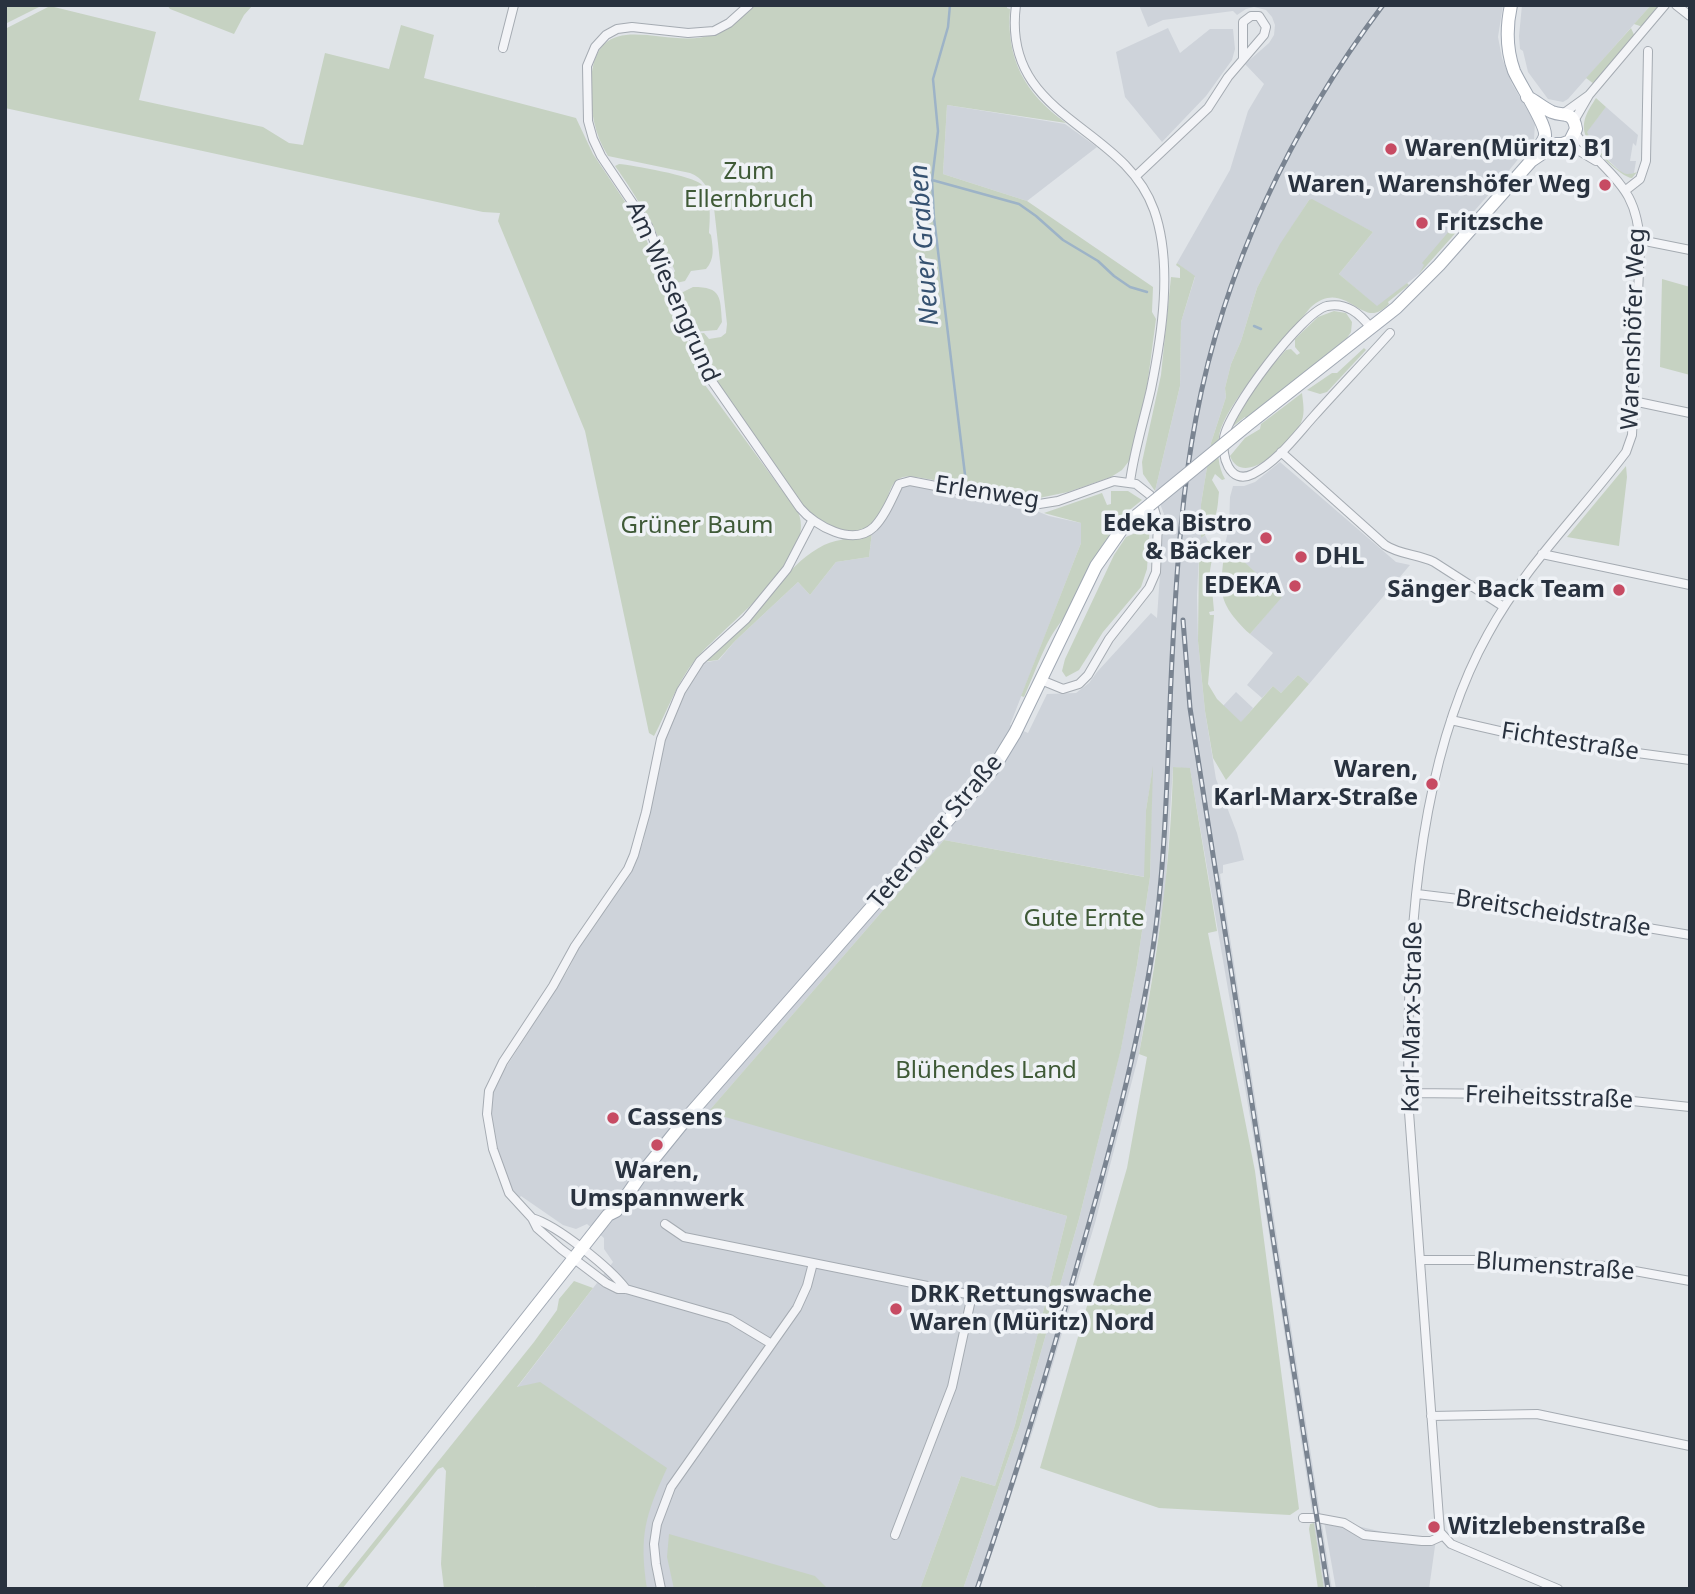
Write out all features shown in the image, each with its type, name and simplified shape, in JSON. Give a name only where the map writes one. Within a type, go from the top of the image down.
[{"type":"main road","points":[[1511,5],[1507,27],[1508,47],[1514,71],[1544,130],[1561,144]]},
{"type":"main road","points":[[1527,97],[1567,120]]},
{"type":"main road","name":"Teterower Straße","points":[[313,1589],[575,1256],[608,1215],[621,1205],[643,1172],[697,1105],[980,784],[1004,752],[1045,682],[1097,566],[1124,526],[1371,328],[1419,286],[1531,161],[1561,144],[1567,120],[1548,118],[1531,161]]},
{"type":"street","points":[[503,48],[514,5]]},
{"type":"street","name":"Am Wiesengrund","points":[[749,5],[729,23],[713,31],[688,33],[632,27],[617,29],[606,35],[596,47],[587,66],[588,121],[601,156],[648,226],[709,377],[797,504],[812,521]]},
{"type":"street","points":[[1016,5],[1016,41],[1032,83],[1049,103],[1116,155],[1136,176],[1154,209],[1160,228],[1164,274],[1156,359],[1130,482],[1146,491],[1156,510],[1158,522],[1154,579],[1142,600],[1102,647],[1084,680],[1068,688],[1045,682]]},
{"type":"street","points":[[1567,120],[1665,5]]},
{"type":"street","points":[[1676,5],[1690,16]]},
{"type":"street","points":[[1136,176],[1208,108],[1243,58],[1266,31],[1265,23],[1259,16],[1251,16],[1243,22],[1243,58]]},
{"type":"street","points":[[1626,190],[1640,179],[1646,161],[1648,51]]},
{"type":"street","name":"Warenshöfer Weg","points":[[1562,529],[1626,452],[1632,435],[1640,240],[1637,213],[1626,190],[1598,162],[1567,120]]},
{"type":"street","name":"Warenshöfer Weg","points":[[1561,144],[1598,162]]},
{"type":"street","points":[[1640,240],[1690,250]]},
{"type":"street","points":[[1371,328],[1353,310],[1337,305],[1322,308],[1306,321],[1244,395],[1233,414],[1223,439],[1230,471],[1243,477],[1252,474],[1281,452],[1390,333]]},
{"type":"street","points":[[1633,401],[1690,413]]},
{"type":"street","points":[[1281,452],[1385,545],[1397,551],[1423,556],[1504,607]]},
{"type":"street","name":"Erlenweg","points":[[812,521],[849,535],[864,534],[876,525],[899,484],[905,481],[1039,505],[1111,482],[1130,482]]},
{"type":"street","points":[[770,1343],[730,1319],[618,1289],[606,1283],[537,1228],[504,1184],[493,1150],[486,1105],[492,1083],[503,1062],[631,862],[646,812],[660,739],[681,691],[699,661],[746,619],[789,566],[812,521]]},
{"type":"street","name":"Karl-Marx-Straße","points":[[1443,1537],[1439,1528],[1409,1093],[1411,953],[1417,894],[1426,824],[1451,720],[1476,655],[1504,607],[1562,529]]},
{"type":"street","points":[[1542,554],[1690,585]]},
{"type":"street","name":"Fichtestraße","points":[[1451,720],[1539,740],[1690,760]]},
{"type":"street","name":"Breitscheidstraße","points":[[1417,894],[1516,906],[1690,935]]},
{"type":"street","name":"Freiheitsstraße","points":[[1409,1093],[1524,1094],[1690,1107]]},
{"type":"street","points":[[532,1219],[542,1221],[575,1256],[621,1282],[626,1289]]},
{"type":"street","points":[[665,1224],[684,1237],[972,1295],[952,1387],[895,1535]]},
{"type":"street","name":"Blumenstraße","points":[[1420,1260],[1607,1266],[1690,1281]]},
{"type":"street","points":[[661,1589],[654,1545],[662,1505],[681,1470],[797,1308],[813,1263]]},
{"type":"street","points":[[1431,1416],[1537,1414],[1690,1446]]},
{"type":"street","points":[[1303,1518],[1344,1523],[1364,1535],[1422,1541],[1443,1537],[1460,1548],[1558,1589]]},
{"type":"shaded area","points":[[1139,5],[1503,5],[1498,37],[1502,58],[1512,84],[1535,122],[1534,140],[1497,185],[1419,274],[1377,307],[1339,274],[1373,232],[1309,200],[1257,288],[1231,364],[1225,388],[1226,397],[1211,443],[1201,504],[1201,538],[1205,535],[1208,541],[1199,554],[1197,595],[1198,641],[1205,711],[1216,779],[1237,833],[1244,860],[1223,865],[1223,873],[1220,874],[1332,1589],[1324,1589],[1259,1169],[1190,769],[1173,767],[1165,894],[1139,1054],[1095,1223],[1034,1427],[980,1589],[963,1589],[1020,1425],[1079,1219],[1121,1048],[1150,877],[1152,774],[1146,810],[1145,877],[944,840],[709,1111],[1067,1216],[1015,1425],[995,1486],[961,1476],[920,1589],[451,1589],[467,1453],[613,1262],[604,1249],[604,1238],[587,1224],[576,1229],[563,1225],[521,1196],[519,1198],[514,1192],[499,1160],[490,1109],[491,1094],[501,1071],[503,1072],[568,970],[579,948],[632,870],[643,842],[663,739],[683,693],[702,663],[719,660],[735,641],[798,582],[810,595],[836,562],[869,557],[872,532],[901,488],[909,485],[1034,510],[1081,523],[1081,543],[1010,725],[1028,733],[1047,694],[1076,693],[1089,683],[1151,613],[1157,618],[1164,514],[1155,491],[1180,386],[1181,322],[1195,277],[1177,263],[1230,170],[1248,111],[1264,84],[1245,64],[1269,43],[1274,35],[1275,25],[1266,10],[1254,7],[1237,15],[1233,11],[1163,20],[1148,27]]},
{"type":"shaded area","points":[[1522,5],[1651,5],[1563,102],[1548,99],[1528,72],[1523,51],[1520,49]]},
{"type":"shaded area","points":[[1168,28],[1180,53],[1210,29],[1233,29],[1235,49],[1232,60],[1206,96],[1162,142],[1125,97],[1116,52]]},
{"type":"shaded area","points":[[947,105],[1065,124],[1097,147],[1027,201],[943,174]]},
{"type":"shaded area","points":[[1606,107],[1638,135],[1636,146],[1633,143],[1630,161],[1636,161],[1634,173],[1629,175],[1622,173],[1605,157],[1586,132]]},
{"type":"shaded area","points":[[1280,462],[1396,562],[1410,565],[1309,684],[1298,675],[1281,693],[1273,686],[1262,698],[1247,685],[1273,653],[1250,634],[1281,597],[1225,544],[1233,486],[1255,482]]},
{"type":"shaded area","points":[[1236,692],[1253,708],[1241,723],[1223,706]]},
{"type":"shaded area","points":[[1324,1521],[1422,1541],[1436,1539],[1429,1589],[1336,1589]]},
{"type":"green space","points":[[5,5],[43,5],[5,24]]},
{"type":"green space","points":[[167,5],[253,5],[234,34],[170,9]]},
{"type":"green space","name":"Zum Ellernbruch","points":[[753,5],[1007,5],[1010,9],[1011,43],[1021,73],[1039,99],[1066,123],[947,105],[943,174],[1027,201],[1153,287],[1152,312],[1156,319],[1147,387],[1129,461],[1122,470],[1111,477],[1068,492],[1039,498],[904,477],[893,484],[876,520],[867,528],[856,531],[835,527],[802,506],[712,375],[694,334],[704,333],[709,339],[721,337],[726,333],[727,324],[713,199],[709,191],[701,180],[690,173],[608,156],[596,130],[591,102],[591,83],[596,58],[605,43],[620,36],[637,34],[696,38],[714,34],[735,22]]},
{"type":"green space","points":[[1651,5],[1660,5],[1643,27],[1634,24]]},
{"type":"green space","name":"Grüner Baum","points":[[50,6],[156,32],[139,100],[263,127],[289,143],[303,145],[325,53],[389,69],[401,25],[434,35],[424,78],[576,118],[593,154],[640,224],[705,385],[798,512],[801,530],[795,550],[782,571],[689,668],[654,736],[649,733],[585,431],[498,221],[500,213],[483,212],[5,108],[5,29]]},
{"type":"green space","points":[[1631,28],[1635,37],[1594,84],[1586,78]]},
{"type":"green space","points":[[1596,98],[1606,107],[1587,132],[1589,137],[1622,172],[1637,172],[1632,178],[1621,173],[1606,160],[1587,139],[1585,119]]},
{"type":"green space","points":[[619,164],[675,174],[701,184],[709,201],[709,233],[713,249],[706,269],[691,271],[685,281],[676,283],[673,274],[675,271],[669,258],[615,166]]},
{"type":"green space","points":[[1312,199],[1373,232],[1339,274],[1377,306],[1407,283],[1409,285],[1384,308],[1374,313],[1338,298],[1320,301],[1310,308],[1273,353],[1223,423],[1218,453],[1225,479],[1222,480],[1215,474],[1212,480],[1219,492],[1217,509],[1201,538],[1201,504],[1211,443],[1226,397],[1225,388],[1231,364],[1257,288],[1280,244]]},
{"type":"green space","points":[[1456,223],[1460,228],[1419,274],[1424,265],[1422,263]]},
{"type":"green space","points":[[1177,263],[1195,276],[1181,322],[1180,386],[1155,491],[1143,474],[1142,462],[1161,375],[1171,277],[1180,278]]},
{"type":"green space","points":[[1662,279],[1690,287],[1690,375],[1660,367]]},
{"type":"green space","points":[[693,287],[709,289],[718,295],[722,322],[717,330],[693,332],[679,294]]},
{"type":"green space","points":[[1334,311],[1346,313],[1352,322],[1347,338],[1247,419],[1245,417],[1232,427],[1248,396],[1286,350],[1291,349],[1297,355],[1300,353],[1295,347],[1295,339],[1318,317]]},
{"type":"green space","points":[[1364,348],[1366,350],[1327,392],[1320,394],[1307,390],[1332,373],[1337,373]]},
{"type":"green space","points":[[1302,393],[1303,417],[1291,438],[1258,465],[1246,468],[1237,465],[1230,456],[1245,438],[1260,429],[1261,424]]},
{"type":"green space","points":[[1626,466],[1619,546],[1567,537]]},
{"type":"green space","points":[[1111,491],[1128,491],[1142,500],[1121,517],[1103,544],[1067,615],[1047,643],[1024,697],[1021,696],[1081,543],[1081,523],[1044,513],[1102,493],[1107,505],[1111,504]]},
{"type":"green space","points":[[1150,523],[1147,569],[1141,587],[1103,632],[1079,670],[1066,677],[1062,671],[1065,659],[1114,555],[1126,537],[1143,530]]},
{"type":"green space","points":[[872,532],[869,557],[836,562],[810,595],[798,582],[718,660],[702,662],[748,623],[791,570],[812,552],[830,543]]},
{"type":"green space","points":[[1208,541],[1214,546],[1208,583],[1212,589],[1214,611],[1209,612],[1214,615],[1208,684],[1217,699],[1241,722],[1273,686],[1281,693],[1298,675],[1309,684],[1226,780],[1213,758],[1198,641],[1199,554]]},
{"type":"green space","points":[[1225,544],[1282,597],[1250,634],[1230,612],[1222,594]]},
{"type":"green space","name":"Blühendes Land","points":[[1153,766],[1150,877],[1137,965],[1121,1049],[1079,1219],[1020,1425],[963,1589],[920,1589],[961,1476],[995,1486],[1015,1425],[1067,1216],[708,1112],[944,840],[1144,877],[1146,810]]},
{"type":"green space","points":[[1173,767],[1190,768],[1217,931],[1208,933],[1255,1171],[1299,1509],[1290,1515],[1159,1508],[1040,1468],[1127,1168],[1147,1057],[1139,1054],[1162,911]]},
{"type":"green space","points":[[574,1281],[593,1288],[517,1387],[540,1382],[667,1468],[653,1500],[646,1526],[644,1554],[647,1589],[539,1589],[535,1586],[534,1589],[444,1589],[441,1564],[446,1471],[443,1467],[438,1469],[342,1589],[336,1589],[534,1342],[557,1310],[559,1299]]},
{"type":"green space","points":[[1314,1523],[1324,1589],[1318,1589],[1309,1529],[1310,1524]]},
{"type":"green space","points":[[669,1534],[815,1576],[828,1589],[674,1589],[667,1557]]},
{"type":"waterway","name":"Neuer Graben","points":[[950,5],[948,27],[933,79],[938,131],[932,180],[934,218],[966,483]]},
{"type":"waterway","points":[[932,180],[1019,204],[1063,240],[1098,261],[1114,276],[1130,287],[1147,292]]},
{"type":"waterway","points":[[1254,326],[1261,329]]},
{"type":"railway","points":[[977,1589],[1056,1339],[1091,1217],[1139,1026],[1153,948],[1162,872],[1181,529],[1191,446],[1208,362],[1243,254],[1266,201],[1319,100],[1383,5]]},
{"type":"railway","points":[[1183,620],[1190,708],[1328,1589]]},
{"type":"place","name":"Waren(Müritz) B1","points":[[1391,149]]},
{"type":"place","name":"Waren, Warenshöfer Weg","points":[[1605,185]]},
{"type":"place","name":"Fritzsche","points":[[1422,223]]},
{"type":"place","name":"Edeka Bistro & Bäcker","points":[[1266,538]]},
{"type":"place","name":"DHL","points":[[1301,557]]},
{"type":"place","name":"EDEKA","points":[[1295,586]]},
{"type":"place","name":"Sänger Back Team","points":[[1619,590]]},
{"type":"place","name":"Waren, Karl-Marx-Straße","points":[[1432,784]]},
{"type":"place","name":"Cassens","points":[[613,1118]]},
{"type":"place","name":"Waren, Umspannwerk","points":[[657,1145]]},
{"type":"place","name":"DRK Rettungswache Waren (Müritz) Nord","points":[[896,1309]]},
{"type":"place","name":"Witzlebenstraße","points":[[1434,1527]]},
{"type":"park label","name":"Gute Ernte","points":[[1084,919]]}]
